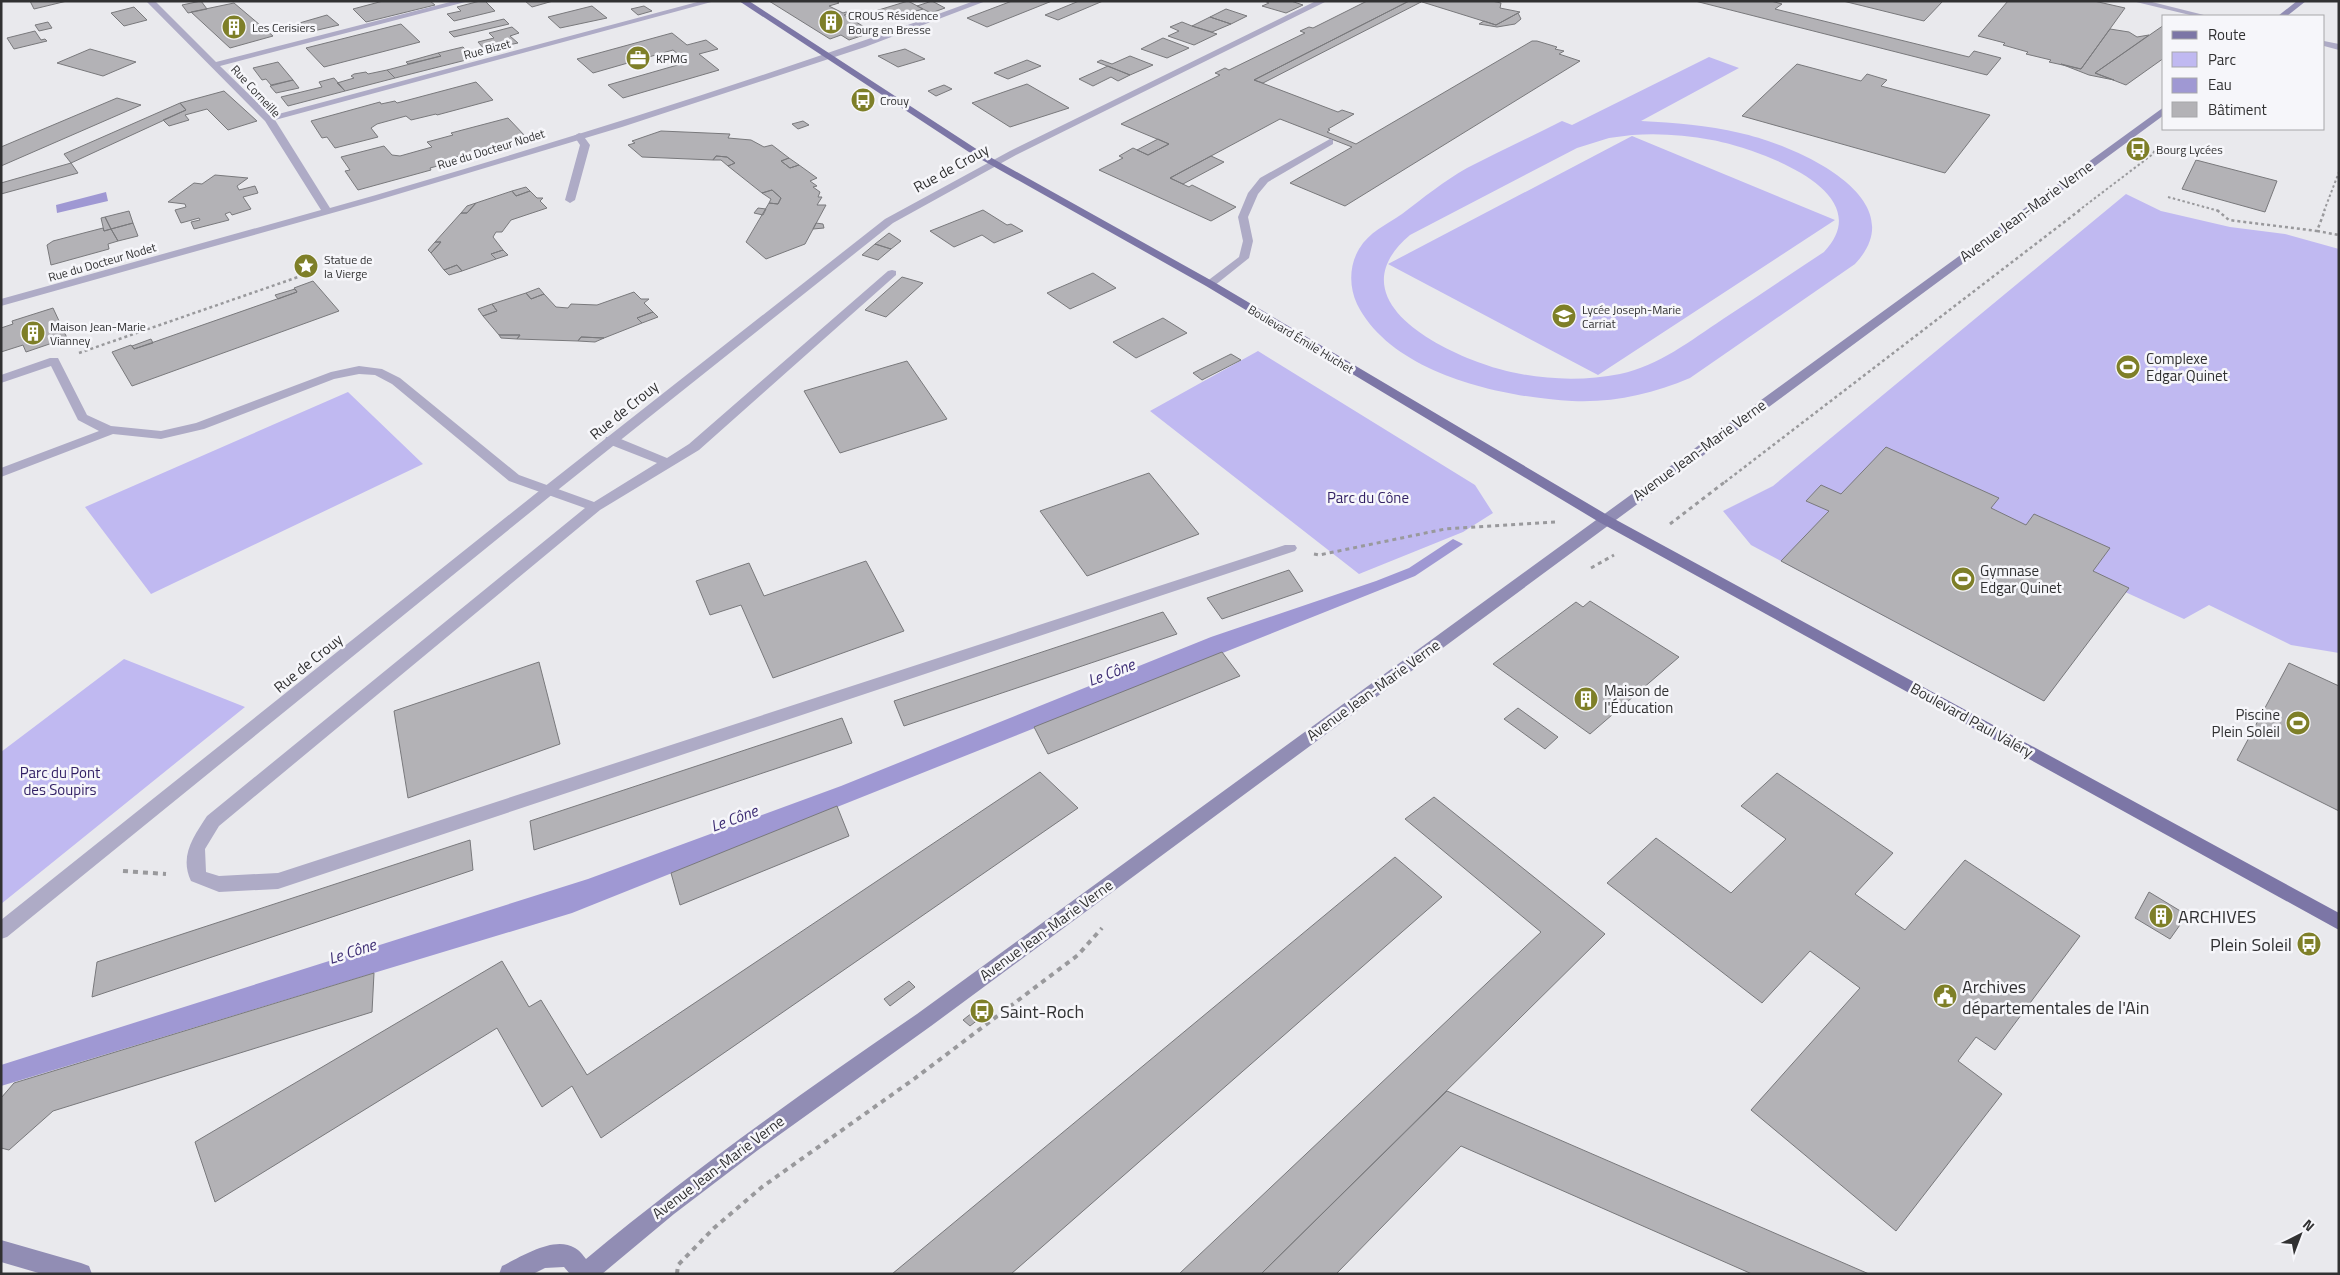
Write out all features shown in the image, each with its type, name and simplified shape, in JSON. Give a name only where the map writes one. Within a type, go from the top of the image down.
[{"type":"main road","name":"Boulevard Émile Huchet","points":[[743,1],[978,154],[996,162],[1210,284],[1604,519]]},
{"type":"main road","name":"Boulevard Paul Valéry","points":[[1604,519],[2339,922]]},
{"type":"street","name":"Rue Corneille","points":[[150,1],[269,119],[327,211]]},
{"type":"street","points":[[214,65],[465,1]]},
{"type":"street","name":"Rue Bizet","points":[[269,119],[711,1]]},
{"type":"street","name":"Rue du Docteur Nodet","points":[[1,303],[327,211],[579,136],[828,57],[982,1]]},
{"type":"street","name":"Rue de Crouy","points":[[1,932],[611,440],[889,221],[996,162],[1323,1]]},
{"type":"street","points":[[2136,1],[2199,15]]},
{"type":"street","points":[[2283,15],[2302,1]]},
{"type":"street","points":[[2325,43],[2339,47]]},
{"type":"street","name":"Avenue Jean-Marie Verne","points":[[585,1274],[641,1226],[799,1106],[924,1020],[1604,519],[2162,111]]},
{"type":"street","points":[[570,200],[585,145],[579,136]]},
{"type":"street","points":[[1210,284],[1244,258],[1248,240],[1243,218],[1253,193],[1264,180],[1330,142]]},
{"type":"street","points":[[892,273],[694,447],[595,507],[213,822],[196,848],[197,876],[219,884],[278,881],[1290,548]]},
{"type":"street","points":[[1,379],[54,361],[82,417],[110,430],[161,435],[181,432],[331,376],[359,370],[378,372],[396,381],[514,478],[595,507]]},
{"type":"street","points":[[1,472],[110,430]]},
{"type":"street","points":[[611,440],[668,463]]},
{"type":"street","points":[[1,1251],[81,1274]]},
{"type":"street","points":[[510,1274],[543,1257],[569,1256],[585,1274]]},
{"type":"path","points":[[1587,571],[1664,528],[1742,470],[2154,154],[2156,145]]},
{"type":"path","points":[[2317,231],[2339,172]]},
{"type":"path","points":[[2168,197],[2217,210],[2229,220],[2339,235]]},
{"type":"path","points":[[54,361],[301,276]]},
{"type":"path","points":[[1290,548],[1319,555],[1444,529],[1604,519]]},
{"type":"path","points":[[80,868],[197,876]]},
{"type":"path","points":[[677,1274],[678,1265],[714,1228],[762,1187],[914,1079],[1078,955],[1108,922]]},
{"type":"green space","points":[[1709,57],[1739,68],[1641,121],[1728,130],[1762,139],[1815,162],[1840,178],[1860,196],[1871,217],[1870,240],[1855,264],[1690,378],[1647,393],[1617,399],[1587,401],[1544,399],[1513,394],[1451,377],[1422,364],[1395,348],[1373,328],[1354,297],[1351,284],[1353,262],[1363,243],[1378,229],[1467,168],[1562,121],[1572,125]],"holes":[[[1642,134],[1672,135],[1712,140],[1756,152],[1782,163],[1806,176],[1825,192],[1837,210],[1838,230],[1824,252],[1686,344],[1648,365],[1620,374],[1579,379],[1552,378],[1524,375],[1487,365],[1460,355],[1433,341],[1409,324],[1392,305],[1384,283],[1389,260],[1410,235],[1577,148],[1609,138]]]},
{"type":"green space","points":[[1632,136],[1835,220],[1598,375],[1388,264]]},
{"type":"green space","name":"Complexe Edgar Quinet","points":[[2126,194],[2161,211],[2230,227],[2285,234],[2339,249],[2339,653],[2291,645],[2209,605],[2184,619],[2123,591],[2044,701],[1751,545],[1723,511],[1773,486]]},
{"type":"green space","name":"Parc du Cône","points":[[1258,351],[1475,485],[1493,513],[1463,532],[1359,574],[1150,411]]},
{"type":"green space","points":[[348,392],[423,464],[151,594],[85,507]]},
{"type":"green space","name":"Parc du Pont des Soupirs","points":[[124,659],[245,707],[1,904],[1,752]]},
{"type":"water","points":[[106,192],[108,201],[57,213],[56,205]]},
{"type":"water","name":"Le Cône","points":[[1453,539],[1463,544],[1415,576],[572,913],[1,1086],[1,1065],[588,879],[841,786],[1211,637],[1376,581],[1409,568]]},
{"type":"building","points":[[30,1],[67,1],[34,9]]},
{"type":"building","points":[[201,1],[207,9],[188,13],[182,5]]},
{"type":"building","points":[[383,1],[430,1],[435,5],[366,22],[353,9]]},
{"type":"building","points":[[485,1],[495,11],[454,21],[447,14],[461,11],[457,7]]},
{"type":"building","points":[[525,1],[553,1],[532,7]]},
{"type":"building","name":"CROUS Résidence Bourg en Bresse","points":[[769,1],[836,1],[839,3],[829,6],[843,13],[849,13],[844,15],[873,32],[849,40],[841,35],[830,39]]},
{"type":"building","points":[[908,1],[923,9],[886,20],[872,12]]},
{"type":"building","points":[[932,1],[945,8],[931,13],[917,6]]},
{"type":"building","points":[[1012,1],[1052,1],[987,27],[967,18]]},
{"type":"building","points":[[1079,1],[1103,1],[1058,20],[1045,15]]},
{"type":"building","points":[[1264,1],[1291,1],[1303,5],[1286,13],[1262,6],[1269,3]]},
{"type":"building","points":[[1367,1],[1409,1],[1254,80],[1338,112],[1342,110],[1354,114],[1328,129],[1330,130],[1327,132],[1356,144],[1532,41],[1557,47],[1555,49],[1564,51],[1559,54],[1580,61],[1345,206],[1290,183],[1352,147],[1280,119],[1170,178],[1189,187],[1192,185],[1236,207],[1211,221],[1099,170],[1123,158],[1119,156],[1133,148],[1148,155],[1169,144],[1121,124],[1220,75],[1215,73],[1225,68],[1229,70],[1305,33],[1300,31],[1309,27],[1313,28]]},
{"type":"building","points":[[1409,1],[1421,2],[1263,83],[1254,80]]},
{"type":"building","points":[[1419,1],[1492,1],[1501,3],[1500,8],[1520,12],[1496,25]]},
{"type":"building","points":[[1695,1],[1771,1],[1782,4],[1775,9],[1969,57],[1974,51],[2001,58],[1987,75]]},
{"type":"building","points":[[1843,1],[1943,1],[1924,21]]},
{"type":"building","points":[[2008,1],[2094,1],[2125,8],[2081,69],[2049,62],[2051,60],[2026,54],[2028,52],[2003,45],[2005,43],[1978,36]]},
{"type":"building","name":"Les Cerisiers","points":[[234,3],[273,36],[230,48],[191,12]]},
{"type":"building","points":[[592,6],[607,18],[560,28],[548,17]]},
{"type":"building","points":[[644,6],[652,11],[638,15],[631,9]]},
{"type":"building","points":[[134,7],[147,20],[124,26],[111,13]]},
{"type":"building","points":[[1226,9],[1247,16],[1231,24],[1210,17]]},
{"type":"building","points":[[1518,13],[1521,19],[1515,24],[1497,27],[1479,24],[1484,21],[1496,25]]},
{"type":"building","points":[[327,15],[339,25],[305,33],[296,24]]},
{"type":"building","points":[[1210,17],[1231,24],[1212,32],[1192,26]]},
{"type":"building","points":[[504,19],[509,24],[454,37],[449,32]]},
{"type":"building","points":[[48,22],[52,28],[39,31],[35,25]]},
{"type":"building","points":[[1182,22],[1217,34],[1194,45],[1168,36],[1179,31],[1170,27]]},
{"type":"building","points":[[401,24],[420,42],[324,67],[306,48]]},
{"type":"building","points":[[2162,26],[2162,59],[2126,85],[2095,73]]},
{"type":"building","points":[[512,27],[519,33],[510,36],[518,43],[485,50],[478,42],[494,38],[489,33]]},
{"type":"building","points":[[2110,29],[2129,32],[2137,37],[2149,35],[2095,73],[2114,80],[2089,75],[2061,64],[2081,69]]},
{"type":"building","points":[[35,31],[41,40],[45,39],[47,41],[14,49],[7,38]]},
{"type":"building","points":[[672,33],[687,45],[706,40],[718,49],[699,54],[719,70],[623,98],[608,85],[688,62],[673,50],[593,73],[577,59]]},
{"type":"building","points":[[1163,38],[1189,48],[1167,58],[1141,49]]},
{"type":"building","points":[[463,47],[474,58],[395,78],[387,70],[441,56],[438,53]]},
{"type":"building","points":[[90,49],[136,62],[103,76],[57,63]]},
{"type":"building","points":[[905,49],[925,59],[898,67],[878,56]]},
{"type":"building","points":[[438,53],[441,56],[408,64],[406,62]]},
{"type":"building","points":[[1130,56],[1153,65],[1130,75],[1097,62],[1101,60],[1112,64]]},
{"type":"building","points":[[1027,60],[1041,66],[1008,79],[994,73]]},
{"type":"building","points":[[278,62],[293,80],[271,85],[266,79],[262,80],[253,68]]},
{"type":"building","points":[[1797,64],[1861,81],[1867,74],[1887,80],[1881,86],[1990,115],[1945,173],[1742,116]]},
{"type":"building","points":[[1108,66],[1130,75],[1118,81],[1111,77],[1093,86],[1079,79]]},
{"type":"building","points":[[387,70],[395,78],[345,91],[337,83],[354,78],[351,76],[354,74],[366,72],[368,74]]},
{"type":"building","points":[[334,78],[345,91],[288,106],[281,97],[322,87],[319,82]]},
{"type":"building","points":[[293,80],[299,88],[276,93],[270,86]]},
{"type":"building","points":[[476,82],[493,100],[437,115],[411,120],[406,116],[377,124],[371,128],[378,137],[335,148],[327,137],[322,138],[311,121],[380,102],[381,104],[395,101],[397,103]]},
{"type":"building","points":[[1027,84],[1069,108],[1010,127],[972,103]]},
{"type":"building","points":[[944,85],[952,89],[936,96],[928,91]]},
{"type":"building","points":[[224,91],[257,121],[228,130],[207,109],[185,115],[189,120],[169,126],[163,120],[186,110],[180,103]]},
{"type":"building","points":[[117,98],[141,105],[1,166],[1,147]]},
{"type":"building","points":[[180,103],[186,110],[71,163],[64,154]]},
{"type":"building","points":[[508,118],[526,137],[442,161],[445,164],[430,168],[431,170],[358,190],[345,171],[350,170],[341,157],[384,146],[392,155],[400,156],[432,147],[427,142],[453,135],[451,133]]},
{"type":"building","points":[[803,121],[809,125],[798,129],[792,124]]},
{"type":"building","points":[[661,131],[730,134],[728,138],[751,140],[764,147],[772,145],[789,158],[781,161],[790,168],[799,165],[817,178],[810,181],[817,186],[813,187],[820,192],[818,197],[822,197],[817,205],[826,205],[805,244],[766,259],[746,242],[769,203],[778,204],[781,198],[772,190],[762,193],[728,166],[735,163],[727,157],[716,156],[713,160],[642,157],[628,145],[635,143],[632,141]]},
{"type":"building","points":[[1158,139],[1169,144],[1148,155],[1137,150]]},
{"type":"building","points":[[716,156],[727,157],[735,163],[728,166],[721,160],[713,160]]},
{"type":"building","points":[[1211,156],[1224,162],[1183,184],[1170,178]]},
{"type":"building","points":[[789,158],[799,165],[790,168],[781,161]]},
{"type":"building","points":[[2196,160],[2277,181],[2265,212],[2182,189]]},
{"type":"building","points":[[71,163],[78,173],[1,194],[1,183]]},
{"type":"building","points":[[215,175],[248,178],[237,186],[239,190],[255,186],[258,193],[243,197],[251,209],[232,215],[230,212],[225,214],[229,220],[194,229],[191,222],[200,220],[199,218],[181,223],[175,210],[186,207],[185,204],[168,202],[194,183],[202,184]]},
{"type":"building","points":[[526,187],[530,191],[516,196],[512,191]]},
{"type":"building","points":[[772,190],[781,198],[778,204],[769,203],[771,199],[762,193]]},
{"type":"building","points":[[512,191],[516,196],[530,191],[537,198],[543,198],[540,201],[547,208],[511,220],[502,232],[496,232],[493,237],[503,250],[491,254],[496,259],[462,271],[457,265],[444,270],[431,253],[441,242],[435,242],[461,213],[467,213],[476,203]]},
{"type":"building","points":[[476,203],[467,213],[461,213],[467,206]]},
{"type":"building","points":[[758,208],[766,209],[763,215],[754,213]]},
{"type":"building","points":[[983,210],[1007,225],[1011,224],[1023,231],[994,243],[982,235],[954,247],[930,231]]},
{"type":"building","points":[[129,211],[133,223],[111,229],[105,217]]},
{"type":"building","points":[[105,217],[111,229],[104,231],[101,218]]},
{"type":"building","points":[[133,223],[138,236],[118,241],[111,229]]},
{"type":"building","points":[[816,223],[823,224],[824,228],[813,229]]},
{"type":"building","points":[[103,228],[104,231],[111,229],[118,241],[108,244],[109,249],[51,265],[47,245],[53,241]]},
{"type":"building","points":[[889,233],[901,241],[891,249],[875,244]]},
{"type":"building","points":[[435,242],[441,242],[431,253],[428,250]]},
{"type":"building","points":[[875,244],[891,249],[878,260],[862,255]]},
{"type":"building","points":[[503,250],[508,255],[496,259],[491,254]]},
{"type":"building","points":[[457,265],[462,271],[449,275],[444,270]]},
{"type":"building","points":[[1093,273],[1116,288],[1070,309],[1047,293]]},
{"type":"building","points":[[902,277],[923,283],[886,317],[865,310]]},
{"type":"building","points":[[313,281],[339,311],[132,386],[112,352],[131,345],[134,349],[297,292],[294,288]]},
{"type":"building","points":[[539,288],[544,294],[531,299],[526,293]]},
{"type":"building","points":[[295,289],[297,292],[278,299],[275,295]]},
{"type":"building","points":[[634,292],[641,299],[649,299],[644,303],[653,312],[637,318],[642,323],[604,338],[581,337],[578,341],[517,339],[520,335],[499,335],[483,316],[497,311],[492,304],[526,293],[531,299],[544,294],[556,307],[568,308],[571,304],[597,305]]},
{"type":"building","points":[[492,304],[497,311],[483,316],[478,309]]},
{"type":"building","name":"Maison Jean-Marie Vianney","points":[[53,308],[67,338],[26,352],[23,345],[1,352],[1,328],[13,324],[12,321]]},
{"type":"building","points":[[653,312],[658,317],[642,323],[637,318]]},
{"type":"building","points":[[1163,318],[1187,333],[1136,358],[1113,342]]},
{"type":"building","points":[[499,335],[520,335],[517,339],[501,338]]},
{"type":"building","points":[[581,337],[604,338],[595,342],[578,341]]},
{"type":"building","points":[[151,339],[153,343],[134,349],[132,346]]},
{"type":"building","points":[[1231,354],[1241,360],[1202,380],[1193,373]]},
{"type":"building","points":[[907,361],[947,419],[840,453],[804,391]]},
{"type":"building","name":"Gymnase Edgar Quinet","points":[[1886,447],[1999,498],[1991,508],[2026,525],[2034,514],[2110,548],[2093,571],[2129,588],[2044,701],[1781,561],[1829,511],[1806,501],[1821,485],[1841,494]]},
{"type":"building","points":[[1149,473],[1199,534],[1087,576],[1040,511]]},
{"type":"building","points":[[866,561],[904,631],[773,678],[741,605],[710,615],[696,581],[749,563],[764,596]]},
{"type":"building","points":[[1289,570],[1303,591],[1222,619],[1207,598]]},
{"type":"building","name":"Maison de l'Éducation","points":[[1590,601],[1679,657],[1590,734],[1493,664],[1576,602],[1583,607]]},
{"type":"building","points":[[1163,612],[1177,634],[904,726],[894,701]]},
{"type":"building","points":[[1222,652],[1240,676],[1048,754],[1034,727]]},
{"type":"building","points":[[539,662],[560,744],[408,798],[394,711]]},
{"type":"building","name":"Piscine Plein Soleil","points":[[2289,663],[2339,686],[2339,811],[2237,760]]},
{"type":"building","points":[[1518,708],[1558,737],[1545,749],[1504,719]]},
{"type":"building","points":[[842,718],[852,743],[534,850],[530,821]]},
{"type":"building","points":[[1040,772],[1078,808],[601,1138],[572,1086],[542,1107],[497,1028],[215,1202],[195,1142],[502,961],[529,1007],[541,1000],[587,1075]]},
{"type":"building","name":"Archives départementales de l'Ain","points":[[1777,773],[1893,853],[1855,894],[1905,930],[1965,860],[2080,936],[1995,1050],[1976,1037],[1958,1061],[2002,1094],[1896,1231],[1751,1110],[1860,988],[1810,951],[1762,1003],[1607,883],[1656,838],[1731,893],[1786,839],[1741,806]]},
{"type":"building","points":[[1434,797],[1605,934],[1261,1274],[1179,1274],[1541,932],[1405,819]]},
{"type":"building","points":[[837,806],[849,836],[680,905],[671,873]]},
{"type":"building","points":[[470,840],[473,870],[92,997],[97,962]]},
{"type":"building","points":[[1395,857],[1442,897],[1011,1274],[892,1274]]},
{"type":"building","name":"ARCHIVES","points":[[2149,892],[2187,915],[2170,939],[2135,918]]},
{"type":"building","points":[[374,973],[372,1012],[53,1111],[9,1150],[1,1148],[1,1098],[14,1083]]},
{"type":"building","points":[[909,981],[915,987],[890,1006],[884,999]]},
{"type":"building","points":[[987,1001],[993,1008],[970,1026],[963,1020]]},
{"type":"building","points":[[1447,1091],[1869,1274],[1752,1274],[1461,1146],[1336,1274],[1261,1274]]},
{"type":"place","name":"CROUS Résidence Bourg en Bresse","points":[[831,22]]},
{"type":"place","name":"Les Cerisiers","points":[[234,27]]},
{"type":"place","name":"KPMG","points":[[638,58]]},
{"type":"place","name":"Crouy","points":[[863,100]]},
{"type":"place","name":"Bourg Lycées","points":[[2138,149]]},
{"type":"place","name":"Statue de la Vierge","points":[[306,266]]},
{"type":"place","name":"Lycée Joseph-Marie Carriat","points":[[1564,316]]},
{"type":"place","name":"Maison Jean-Marie Vianney","points":[[33,333]]},
{"type":"place","name":"Complexe Edgar Quinet","points":[[2128,367]]},
{"type":"place","name":"Gymnase Edgar Quinet","points":[[1963,579]]},
{"type":"place","name":"Maison de l'Éducation","points":[[1586,699]]},
{"type":"place","name":"Piscine Plein Soleil","points":[[2298,723]]},
{"type":"place","name":"ARCHIVES","points":[[2161,916]]},
{"type":"place","name":"Plein Soleil","points":[[2309,944]]},
{"type":"place","name":"Archives départementales de l'Ain","points":[[1945,996]]},
{"type":"place","name":"Saint-Roch","points":[[982,1011]]}]
